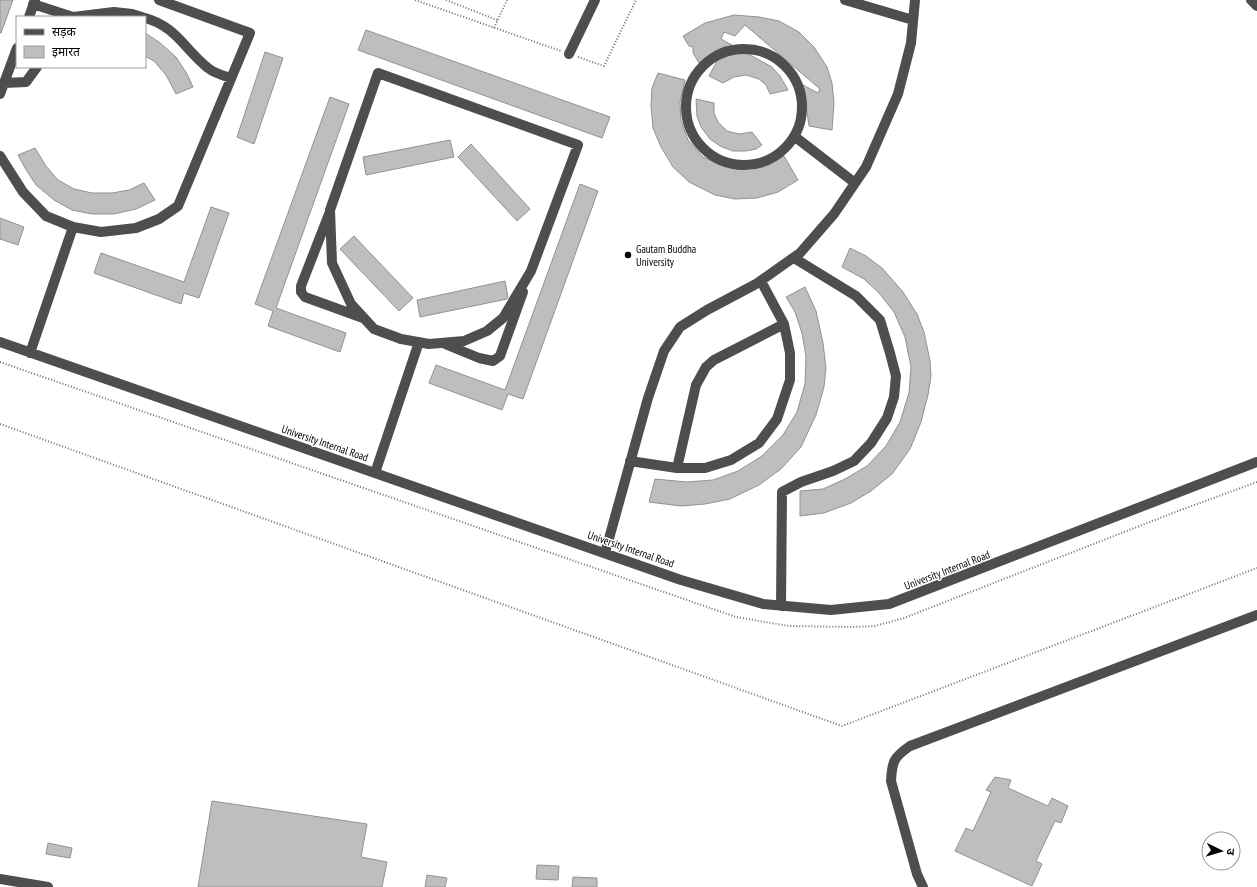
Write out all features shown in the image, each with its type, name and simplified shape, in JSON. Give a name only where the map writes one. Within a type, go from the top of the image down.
[{"type":"street","points":[[0,156],[23,192],[46,216],[73,227],[100,232],[136,228],[159,219],[178,206],[250,33],[159,0]]},
{"type":"street","points":[[569,54],[595,0]]},
{"type":"street","points":[[845,0],[913,20]]},
{"type":"street","points":[[605,553],[648,398],[664,351],[680,327],[706,310],[761,281],[794,258],[834,214],[866,167],[898,94],[911,43],[915,0]]},
{"type":"street","points":[[1252,0],[1257,6]]},
{"type":"street","points":[[29,16],[34,2],[70,16]]},
{"type":"street","points":[[81,16],[114,12],[140,16]]},
{"type":"street","points":[[146,18],[154,20],[174,32],[208,68],[214,72],[231,78]]},
{"type":"street","points":[[741,48],[763,51],[783,63],[796,79],[802,104],[799,127],[794,136],[787,146],[771,159],[747,165],[723,161],[705,150],[692,132],[686,110],[688,91],[701,68],[718,55],[741,48]]},
{"type":"street","points":[[0,94],[16,51]]},
{"type":"street","points":[[4,83],[26,82],[36,68]]},
{"type":"street","points":[[364,318],[305,297],[301,292],[300,286],[330,210],[378,73],[578,145],[500,356],[493,361],[479,358],[443,343]]},
{"type":"street","points":[[794,136],[855,183]]},
{"type":"street","points":[[330,210],[332,263],[351,304],[374,329],[401,339],[429,344],[443,343],[464,341],[487,331],[503,318],[531,271]]},
{"type":"street","points":[[30,353],[73,227]]},
{"type":"street","points":[[781,606],[782,492],[801,482],[833,471],[854,461],[871,443],[887,418],[894,397],[896,376],[880,320],[856,296],[794,258]]},
{"type":"street","points":[[630,461],[677,468],[705,468],[731,460],[759,443],[773,425],[777,419],[790,380],[790,353],[784,324],[761,281]]},
{"type":"street","points":[[677,468],[696,385],[706,367],[714,360],[784,324]]},
{"type":"street","name":"University Internal Road","points":[[0,342],[681,580],[763,604],[781,606],[831,610],[889,604],[1257,462]]},
{"type":"street","points":[[375,473],[419,342]]},
{"type":"street","points":[[923,887],[916,874],[891,780],[892,769],[897,756],[910,746],[1257,615]]},
{"type":"street","points":[[0,879],[48,887]]},
{"type":"path","points":[[415,0],[604,66],[636,0]]},
{"type":"path","points":[[446,0],[497,20]]},
{"type":"path","points":[[494,28],[507,0]]},
{"type":"path","points":[[0,362],[736,617],[789,626],[875,626],[904,618],[1178,511],[1257,482]]},
{"type":"path","points":[[0,424],[842,726],[1257,568]]},
{"type":"building","points":[[0,0],[13,0],[1,33],[0,33]]},
{"type":"building","points":[[734,15],[759,17],[779,21],[799,32],[814,47],[827,67],[832,83],[834,103],[832,130],[809,126],[803,85],[818,93],[820,89],[745,25],[735,36],[724,32],[721,39],[772,67],[780,76],[788,90],[770,94],[766,85],[759,79],[746,75],[734,77],[723,83],[709,76],[725,46],[699,63],[693,53],[693,47],[689,46],[683,36],[705,23]]},
{"type":"building","points":[[366,30],[610,117],[602,138],[358,50]]},
{"type":"building","points":[[146,34],[159,42],[176,57],[193,87],[176,94],[166,75],[154,61],[146,57]]},
{"type":"building","points":[[265,52],[283,58],[254,144],[237,137]]},
{"type":"building","points":[[658,73],[685,80],[680,102],[681,121],[688,140],[703,157],[719,164],[738,169],[756,168],[784,156],[798,180],[778,192],[757,198],[735,199],[715,195],[689,182],[673,167],[661,147],[653,128],[651,106],[652,88]]},
{"type":"building","points":[[330,97],[349,104],[276,308],[346,333],[340,352],[268,326],[273,311],[255,304]]},
{"type":"building","points":[[696,99],[714,103],[714,113],[718,122],[727,131],[739,134],[752,132],[762,145],[756,149],[746,151],[733,151],[720,146],[710,139],[701,127],[697,116]]},
{"type":"building","points":[[450,140],[454,157],[366,175],[363,157]]},
{"type":"building","points":[[471,144],[530,209],[517,221],[458,157]]},
{"type":"building","points":[[35,148],[46,166],[58,180],[74,189],[92,193],[112,193],[129,190],[144,183],[155,200],[136,209],[114,214],[92,214],[72,210],[54,200],[36,185],[25,168],[18,155]]},
{"type":"building","points":[[580,184],[598,191],[523,399],[508,394],[502,410],[429,383],[436,365],[505,390]]},
{"type":"building","points":[[211,207],[229,213],[199,298],[184,293],[181,304],[94,273],[101,253],[184,282]]},
{"type":"building","points":[[0,218],[24,227],[18,245],[0,239]]},
{"type":"building","points":[[354,236],[413,298],[399,311],[340,249]]},
{"type":"building","points":[[850,248],[866,256],[882,268],[903,292],[917,314],[924,332],[930,361],[931,376],[928,395],[921,422],[910,449],[892,474],[871,491],[851,503],[824,513],[800,516],[800,491],[823,489],[845,479],[867,466],[886,446],[900,422],[909,393],[911,367],[905,337],[894,312],[879,293],[864,279],[842,267]]},
{"type":"building","points":[[505,281],[508,297],[507,299],[420,317],[417,300]]},
{"type":"building","points":[[805,287],[816,311],[823,343],[826,368],[824,387],[816,415],[801,447],[781,469],[759,485],[730,499],[705,504],[681,506],[649,502],[655,479],[687,482],[713,480],[738,471],[762,456],[783,435],[797,412],[805,384],[806,356],[802,333],[795,312],[786,297]]},
{"type":"building","points":[[995,777],[1011,780],[1008,788],[1048,806],[1052,798],[1068,806],[1061,823],[1055,821],[1036,861],[1042,864],[1032,886],[955,851],[966,828],[973,831],[991,792],[986,790]]},
{"type":"building","points":[[212,801],[367,824],[361,857],[387,862],[382,887],[198,887]]},
{"type":"building","points":[[48,843],[72,848],[70,858],[46,854]]},
{"type":"building","points":[[537,865],[559,866],[558,880],[536,879]]},
{"type":"building","points":[[427,875],[447,878],[445,887],[425,887]]},
{"type":"building","points":[[573,877],[597,878],[597,887],[572,887]]},
{"type":"place","name":"Gautam Buddha University","points":[[628,255]]}]
